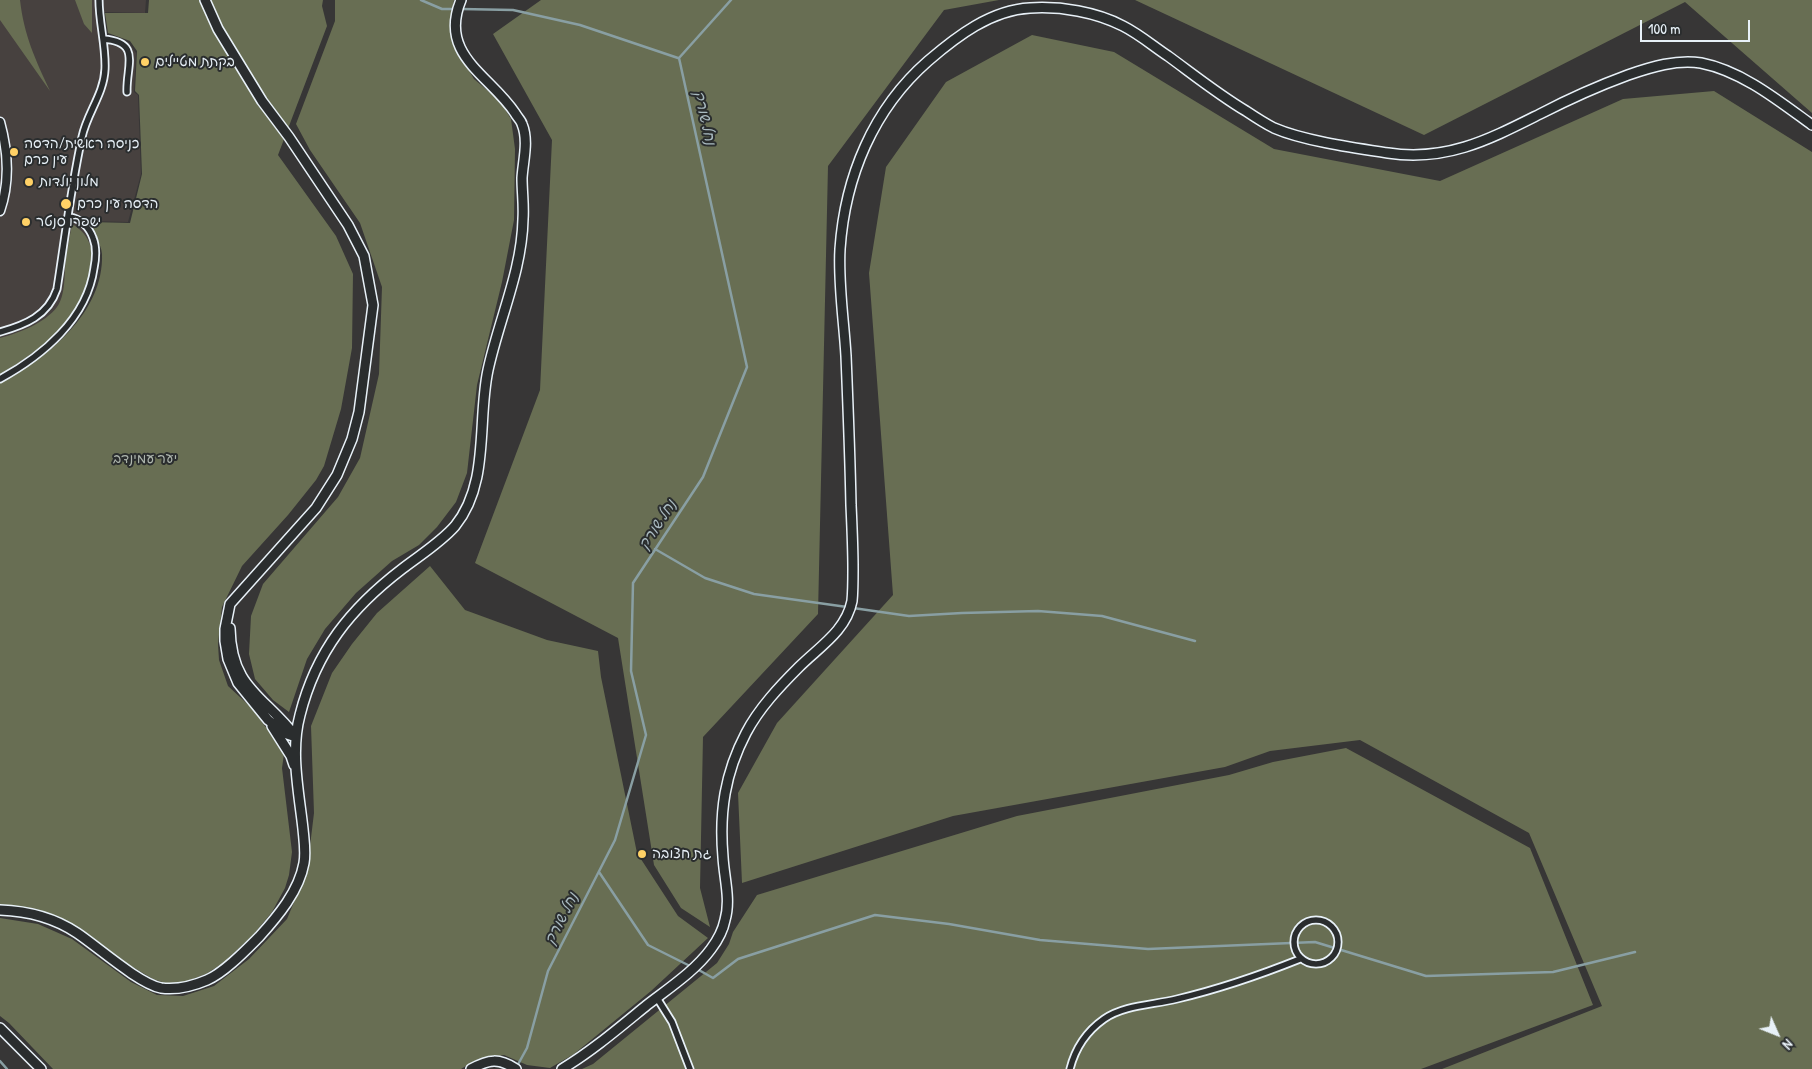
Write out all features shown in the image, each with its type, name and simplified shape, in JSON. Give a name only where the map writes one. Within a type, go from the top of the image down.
[{"type":"main road","points":[[205,0],[218,29],[262,101],[289,137],[348,225],[364,256],[372,304],[359,412],[352,439],[337,474],[316,508],[230,604],[225,629],[228,659],[238,683],[268,720],[291,756],[296,771]]},
{"type":"main road","points":[[0,910],[30,912],[54,920],[75,932],[135,975],[159,988],[182,988],[210,979],[244,953],[280,912],[300,879],[305,860],[296,771],[296,737],[299,717],[313,674],[336,634],[367,598],[453,529],[465,511],[475,486],[482,435],[487,372],[518,265],[524,221],[522,179],[525,145],[522,124],[508,102],[481,76],[462,52],[454,28],[461,0]]},
{"type":"main road","points":[[562,1069],[578,1060],[657,998],[698,964],[714,945],[725,923],[728,902],[720,829],[724,795],[745,736],[757,714],[774,694],[801,665],[837,632],[845,620],[851,604],[852,535],[846,353],[840,253],[845,206],[858,159],[873,128],[919,68],[950,42],[977,25],[1006,11],[1033,7],[1068,9],[1099,17],[1124,27],[1228,100],[1274,128],[1322,141],[1409,156],[1450,152],[1475,144],[1605,83],[1652,66],[1683,63],[1706,64],[1745,80],[1812,125]]},
{"type":"main road","points":[[230,604],[230,634],[239,673],[247,686],[283,721],[296,737]]},
{"type":"main road","points":[[268,720],[287,734],[296,737]]},
{"type":"main road","points":[[0,1028],[41,1069]]},
{"type":"main road","points":[[471,1069],[479,1064],[491,1061],[504,1062],[516,1069]]},
{"type":"street","points":[[0,332],[24,325],[42,314],[51,302],[57,289],[82,136],[102,90],[106,68],[99,0]]},
{"type":"street","points":[[103,39],[122,42],[127,48],[130,59],[126,80],[127,92]]},
{"type":"street","points":[[0,122],[6,154],[3,168],[7,182],[0,211]]},
{"type":"street","points":[[0,379],[34,358],[59,335],[84,301],[93,276],[96,252],[94,240],[88,228],[76,218],[68,217]]},
{"type":"street","points":[[1070,1069],[1079,1045],[1104,1019],[1119,1011],[1176,999],[1251,978],[1300,959],[1314,965],[1328,961],[1337,949],[1338,942],[1337,934],[1328,923],[1313,920],[1300,926],[1294,939],[1294,946],[1300,959]]},
{"type":"street","points":[[657,998],[672,1022],[690,1069]]},
{"type":"shaded area","name":"הדסה עין כרם","points":[[0,0],[146,0],[145,13],[102,12],[105,34],[129,43],[136,53],[134,92],[138,95],[141,174],[128,222],[87,221],[98,245],[88,302],[62,334],[0,380]]},
{"type":"green space","points":[[0,0],[20,0],[24,24],[31,47],[50,91],[0,20]]},
{"type":"green space","points":[[75,0],[92,0],[92,33],[84,24]]},
{"type":"green space","name":"יער עמינדב","points":[[149,0],[323,0],[322,6],[327,26],[278,155],[336,236],[353,274],[352,348],[341,409],[324,466],[316,480],[288,515],[242,566],[222,607],[218,644],[219,660],[228,686],[255,711],[264,725],[285,747],[282,768],[292,852],[289,875],[285,888],[272,912],[253,935],[223,963],[206,974],[182,983],[165,983],[153,979],[78,930],[0,907],[0,383],[36,361],[53,347],[83,314],[94,296],[100,275],[102,254],[99,241],[89,222],[130,223],[142,174],[139,95],[135,91],[137,51],[130,41],[108,33],[105,13],[148,13]]},
{"type":"green space","points":[[335,0],[454,0],[451,15],[453,34],[458,52],[474,79],[500,101],[511,119],[515,149],[514,220],[502,282],[477,385],[467,473],[456,502],[437,527],[419,545],[392,561],[356,593],[325,629],[307,659],[289,712],[273,700],[255,679],[249,654],[251,616],[263,584],[338,497],[360,458],[379,374],[382,287],[360,223],[310,150],[296,124],[335,21]]},
{"type":"green space","points":[[541,0],[999,0],[944,10],[828,166],[818,614],[703,737],[700,888],[710,927],[681,908],[654,865],[618,638],[475,563],[540,390],[552,140],[493,34]]},
{"type":"green space","points":[[1135,0],[1812,0],[1812,113],[1685,2],[1424,135]]},
{"type":"green space","points":[[1032,35],[1114,52],[1274,149],[1440,181],[1623,99],[1714,91],[1812,152],[1812,1069],[1442,1069],[1602,1006],[1529,833],[1360,740],[1270,751],[1225,767],[953,816],[742,883],[738,793],[777,723],[893,595],[869,273],[886,167],[946,82]]},
{"type":"green space","points":[[72,224],[86,236],[91,247],[92,266],[88,285],[71,316],[59,330],[31,354],[0,375],[0,338],[39,323],[52,313],[60,302]]},
{"type":"green space","points":[[430,566],[465,610],[547,640],[598,651],[601,677],[637,853],[678,916],[708,938],[651,991],[574,1054],[550,1068],[527,1065],[504,1055],[476,1060],[461,1069],[53,1069],[0,1016],[0,918],[38,924],[72,939],[131,982],[157,995],[183,996],[214,986],[249,959],[287,919],[307,871],[314,813],[311,726],[332,673],[377,613]]},
{"type":"green space","points":[[1346,748],[1530,848],[1593,1005],[1421,1069],[582,1069],[593,1064],[717,963],[729,944],[733,932],[757,895],[1017,816],[1229,775],[1273,762]]},
{"type":"waterway","points":[[421,0],[442,9],[456,9]]},
{"type":"waterway","name":"נחל שורק","points":[[516,1068],[527,1048],[548,971],[615,840],[646,735],[631,671],[633,583],[703,477],[747,367],[679,58],[731,0]]},
{"type":"waterway","points":[[461,9],[513,10],[580,25],[678,58]]},
{"type":"waterway","points":[[655,549],[705,578],[754,594],[847,607]]},
{"type":"waterway","points":[[853,608],[909,616],[1038,611],[1102,616],[1195,641]]},
{"type":"waterway","points":[[599,872],[648,945],[692,967]]},
{"type":"waterway","points":[[697,969],[713,978],[738,959],[875,915],[949,924],[1040,940],[1148,949],[1315,942],[1426,976],[1553,972],[1635,952]]},
{"type":"waterway","points":[[0,1061],[7,1069]]},
{"type":"place","name":"בקתת מטיילים","points":[[145,62]]},
{"type":"place","name":"כניסה ראשית/הדסה עין כרם","points":[[14,152]]},
{"type":"place","name":"מלון יולדות","points":[[29,182]]},
{"type":"place","name":"הדסה עין כרם","points":[[66,204]]},
{"type":"place","name":"ישפרו סנטר","points":[[26,222]]},
{"type":"place","name":"גת חצובה","points":[[642,854]]}]
